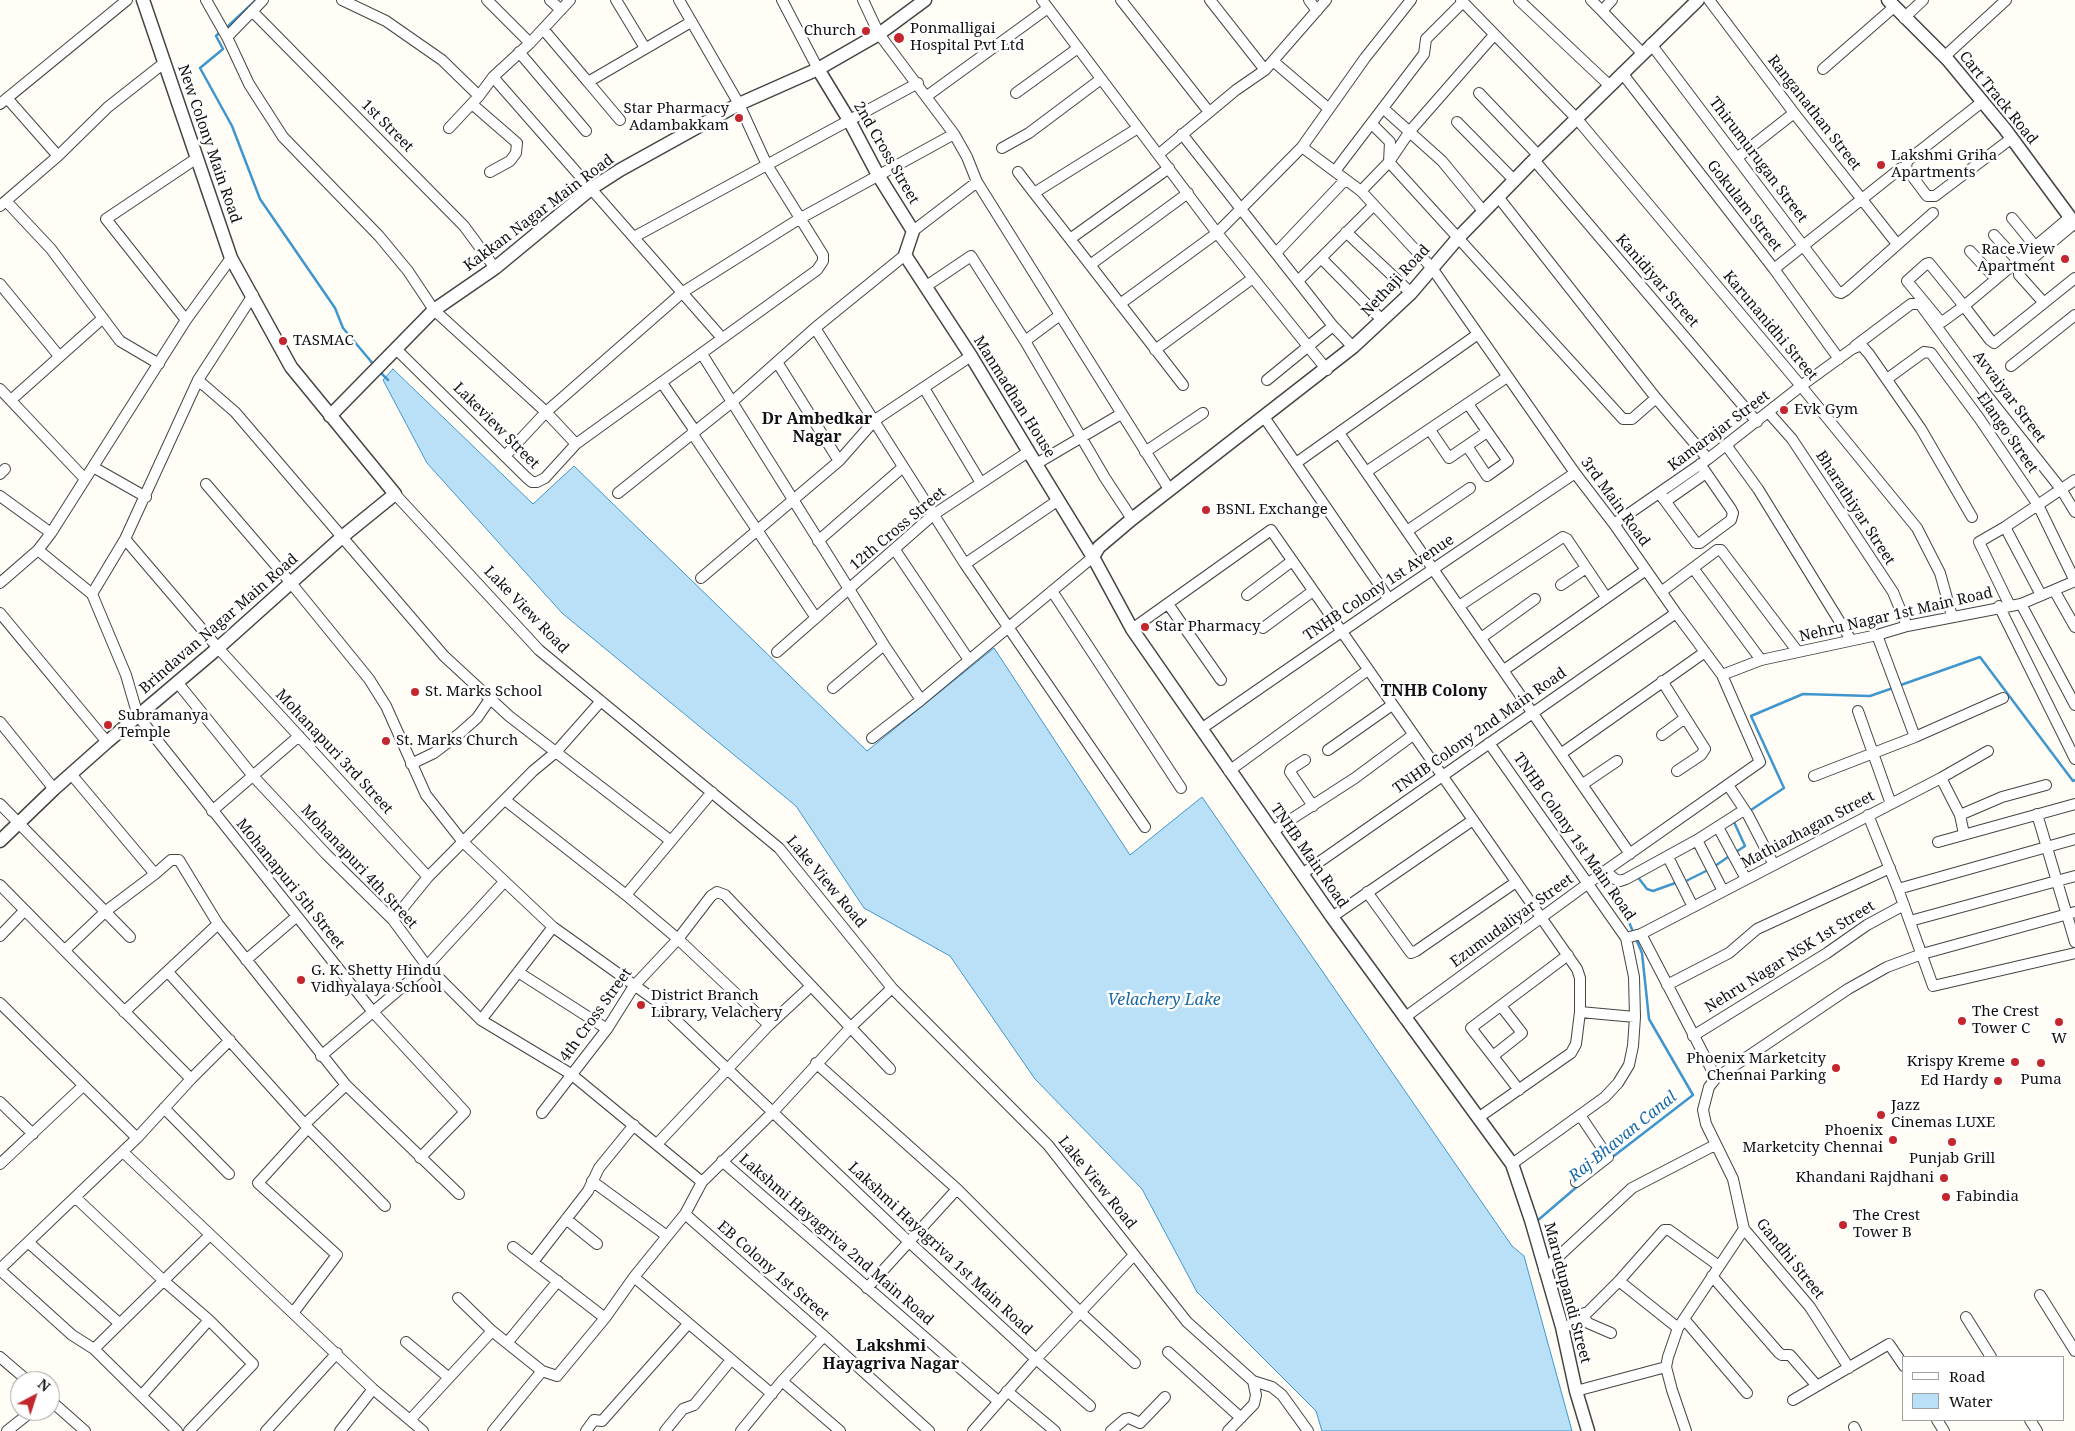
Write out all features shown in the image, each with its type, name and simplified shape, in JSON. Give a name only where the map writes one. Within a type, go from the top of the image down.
[{"type":"street","points":[[58,156],[3,101],[127,0]]},
{"type":"street","name":"New Colony Main Road","points":[[143,0],[232,258],[253,295]]},
{"type":"street","points":[[206,0],[249,84],[283,137],[379,236],[408,271],[434,310],[546,412],[576,444],[817,270],[823,261],[823,255],[767,165],[739,104],[679,0]]},
{"type":"street","points":[[224,33],[263,0]]},
{"type":"street","points":[[342,0],[386,21],[442,60],[476,100],[517,143],[516,153],[510,161],[490,172]]},
{"type":"street","points":[[487,0],[530,43]]},
{"type":"street","points":[[550,0],[561,10]]},
{"type":"street","points":[[448,128],[476,100],[493,77],[530,43],[570,0]]},
{"type":"street","points":[[616,0],[644,48]]},
{"type":"street","points":[[782,0],[818,68]]},
{"type":"street","points":[[863,0],[879,34],[918,83],[954,134],[967,157],[977,182],[1169,489]]},
{"type":"street","name":"Kakkan Nagar Main Road","points":[[330,416],[434,310],[495,268],[592,188],[620,170],[739,104],[818,68],[879,34],[925,0]]},
{"type":"street","points":[[1122,0],[1209,112]]},
{"type":"street","points":[[1210,0],[1265,70]]},
{"type":"street","points":[[1309,0],[1317,11]]},
{"type":"street","points":[[1159,154],[1236,90],[1265,70],[1326,0]]},
{"type":"street","points":[[1120,304],[1217,232],[1302,147],[1365,58],[1411,0]]},
{"type":"street","points":[[1519,0],[1609,86]]},
{"type":"street","name":"Thirumurugan Street","points":[[1591,0],[1647,48],[1738,157],[1841,293],[1897,244]]},
{"type":"street","points":[[1602,11],[1612,0]]},
{"type":"street","name":"Ranganathan Street","points":[[1708,0],[1897,244]]},
{"type":"street","points":[[1904,18],[1923,0]]},
{"type":"street","points":[[1944,57],[2006,0]]},
{"type":"street","points":[[1335,171],[1424,54],[1426,39],[1462,1]]},
{"type":"street","name":"Karunanidhi Street","points":[[1462,1],[1577,119],[1801,386],[1917,528],[1940,573],[1952,616]]},
{"type":"street","name":"Nethaji Road","points":[[1093,558],[1099,547],[1132,519],[1327,370],[1353,347],[1411,293],[1458,238],[1692,2]]},
{"type":"street","points":[[927,96],[1045,4],[1217,232],[1327,370]]},
{"type":"street","points":[[1823,69],[1891,4]]},
{"type":"street","name":"Cart Track Road","points":[[1891,4],[1944,57],[1982,102],[2012,138],[2073,221]]},
{"type":"street","name":"1st Street","points":[[252,11],[464,226],[495,268]]},
{"type":"street","points":[[588,82],[691,22]]},
{"type":"street","points":[[543,29],[620,120]]},
{"type":"street","points":[[1361,191],[1389,162],[1410,131],[1494,35]]},
{"type":"street","points":[[1016,93],[1078,48]]},
{"type":"street","points":[[518,52],[586,130]]},
{"type":"street","points":[[1273,61],[1329,109]]},
{"type":"street","points":[[159,364],[120,341],[51,249],[3,203],[58,156],[108,107],[164,62]]},
{"type":"street","name":"2nd Cross Street","points":[[818,68],[878,174],[913,231]]},
{"type":"street","name":"Gokulam Street","points":[[1622,73],[1774,270],[1839,359]]},
{"type":"street","points":[[493,77],[722,338]]},
{"type":"street","points":[[1002,148],[1029,133],[1101,79]]},
{"type":"street","points":[[634,238],[918,83]]},
{"type":"street","name":"Kanidiyar Street","points":[[1479,94],[1537,158],[1757,422]]},
{"type":"street","points":[[1982,102],[1907,162],[1906,168],[1927,196],[1934,196],[2012,138]]},
{"type":"street","points":[[1384,109],[1442,161],[1484,212]]},
{"type":"street","points":[[1738,157],[1794,113]]},
{"type":"street","points":[[1458,122],[1515,181]]},
{"type":"street","points":[[1372,124],[1390,142],[1389,162],[1623,419],[1632,419],[1656,398]]},
{"type":"street","points":[[1034,193],[1138,128]]},
{"type":"street","points":[[506,456],[546,412],[683,292],[799,219],[954,134]]},
{"type":"street","points":[[1182,134],[1333,326],[1353,347]]},
{"type":"street","name":"3rd Main Road","points":[[1302,147],[1361,191],[1432,268],[1575,473],[1614,524],[1722,675],[1760,762]]},
{"type":"street","points":[[186,320],[106,219],[197,158]]},
{"type":"street","points":[[1070,240],[1169,168]]},
{"type":"street","points":[[1774,270],[1901,168]]},
{"type":"street","points":[[1018,172],[1183,385]]},
{"type":"street","points":[[1276,253],[1345,180]]},
{"type":"street","points":[[618,493],[732,402],[815,328],[904,255],[913,231],[977,182]]},
{"type":"street","points":[[1090,265],[1188,193]]},
{"type":"street","points":[[1499,198],[1656,398],[1705,465],[1731,508],[1733,516],[1731,520],[1700,543],[1693,541],[1663,497]]},
{"type":"street","points":[[1298,281],[1374,205]]},
{"type":"street","points":[[1897,244],[1933,213]]},
{"type":"street","points":[[2012,218],[2035,246]]},
{"type":"street","points":[[2073,221],[2035,246],[1964,306],[1942,322],[1940,322],[1908,283],[1908,279],[1929,263],[1964,306],[1990,340],[1994,342],[2075,278]]},
{"type":"street","points":[[2044,303],[2019,275],[2019,270],[2073,221]]},
{"type":"street","points":[[1346,232],[1411,293]]},
{"type":"street","points":[[1994,235],[2018,261]]},
{"type":"street","points":[[1970,251],[1996,279]]},
{"type":"street","name":"Manmadhan House","points":[[904,255],[971,356],[1093,558]]},
{"type":"street","points":[[925,287],[971,256],[1025,340],[1105,478],[1132,519]]},
{"type":"street","points":[[1,580],[38,550],[51,533],[186,320],[232,258]]},
{"type":"street","points":[[1321,258],[1382,320]]},
{"type":"street","points":[[1156,350],[1253,278]]},
{"type":"street","points":[[0,284],[59,356]]},
{"type":"street","points":[[92,594],[126,539],[198,380],[253,295]]},
{"type":"street","name":"Lake View Road","points":[[253,295],[291,367],[394,494],[539,650],[779,848],[892,988],[1048,1145],[1187,1322],[1253,1381],[1272,1387],[1282,1395],[1308,1431]]},
{"type":"street","name":"Kamarajar Street","points":[[1614,524],[1663,497],[1801,386],[1911,304],[1917,303]]},
{"type":"street","name":"Avvaiyar Street","points":[[1917,303],[1926,309],[1986,394],[2061,489],[2075,512]]},
{"type":"street","points":[[1025,340],[1060,315]]},
{"type":"street","points":[[2011,366],[2075,315]]},
{"type":"street","points":[[11,400],[103,318]]},
{"type":"street","points":[[1268,380],[1333,326]]},
{"type":"street","points":[[815,328],[965,564],[1145,827]]},
{"type":"street","points":[[1296,463],[1478,334]]},
{"type":"street","points":[[1855,346],[1862,346],[1865,349],[1921,428],[1972,517]]},
{"type":"street","name":"Lakeview Street","points":[[396,350],[532,482],[545,478],[576,444]]},
{"type":"street","name":"Elango Street","points":[[1887,379],[1924,352],[1931,353],[1979,418],[2038,505],[2075,581]]},
{"type":"street","points":[[702,354],[848,590],[921,700]]},
{"type":"street","points":[[701,578],[838,461],[874,420],[971,356]]},
{"type":"street","points":[[777,362],[838,461]]},
{"type":"street","points":[[1366,472],[1508,377]]},
{"type":"street","points":[[198,380],[236,412],[444,656],[509,716],[671,840]]},
{"type":"street","points":[[662,383],[756,531],[816,618]]},
{"type":"street","points":[[924,388],[981,483]]},
{"type":"street","points":[[0,389],[85,479]]},
{"type":"street","points":[[1467,446],[1487,476],[1508,462],[1468,404]]},
{"type":"street","points":[[1145,452],[1203,412]]},
{"type":"street","name":"Bharathiyar Street","points":[[1769,413],[1792,439],[1893,592],[1907,626]]},
{"type":"street","points":[[1036,464],[1122,414]]},
{"type":"street","points":[[1264,417],[1389,599]]},
{"type":"street","points":[[1430,430],[1449,458],[1487,432]]},
{"type":"street","points":[[1338,433],[1534,712],[1630,854]]},
{"type":"street","points":[[1726,445],[1758,489],[1851,640]]},
{"type":"street","name":"12th Cross Street","points":[[777,652],[933,515],[1028,452]]},
{"type":"street","points":[[818,541],[904,466]]},
{"type":"street","points":[[93,467],[146,497]]},
{"type":"street","name":"TNHB Colony 1st Avenue","points":[[1201,729],[1575,473]]},
{"type":"street","points":[[2075,480],[2005,527],[1979,542],[2005,606],[2075,759]]},
{"type":"street","name":"Lakshmi Hayagriva 1st Main Road","points":[[206,484],[369,679],[386,706],[426,795],[463,842],[553,927],[655,1000],[908,1241],[1090,1406]]},
{"type":"street","points":[[1407,531],[1470,488]]},
{"type":"street","name":"Brindavan Nagar Main Road","points":[[0,841],[54,788],[394,494]]},
{"type":"street","points":[[0,496],[51,533]]},
{"type":"street","points":[[965,564],[1058,501]]},
{"type":"street","points":[[2005,527],[2041,595]]},
{"type":"street","points":[[1132,629],[1271,530],[1577,968],[1580,978],[1580,1012],[1576,1044],[1571,1053],[1478,1118]]},
{"type":"street","points":[[1459,606],[1561,537],[1566,540],[1606,597]]},
{"type":"street","name":"Mohanapuri 3rd Street","points":[[126,539],[218,648],[428,877]]},
{"type":"street","points":[[38,550],[92,594],[126,675],[138,716]]},
{"type":"street","points":[[895,550],[970,660]]},
{"type":"street","points":[[1662,592],[1717,550],[1724,552],[1798,652]]},
{"type":"street","points":[[872,738],[1093,558]]},
{"type":"street","name":"TNHB Main Road","points":[[1093,558],[1132,629],[1230,771],[1404,1018],[1512,1164]]},
{"type":"street","points":[[1247,596],[1292,561]]},
{"type":"street","points":[[1561,585],[1586,568]]},
{"type":"street","points":[[1693,568],[1761,660]]},
{"type":"street","points":[[1504,670],[1646,570]]},
{"type":"street","name":"Nehru Nagar 1st Main Road","points":[[1722,675],[1761,660],[1877,635],[1952,616],[2021,604],[2075,581]]},
{"type":"street","points":[[2054,590],[2075,627]]},
{"type":"street","points":[[1052,591],[1182,788]]},
{"type":"street","points":[[1263,628],[1313,591]]},
{"type":"street","points":[[1481,638],[1535,599]]},
{"type":"street","points":[[1168,604],[1221,680]]},
{"type":"street","points":[[2021,604],[2075,705]]},
{"type":"street","points":[[0,613],[107,742]]},
{"type":"street","name":"TNHB Colony 2nd Main Road","points":[[1302,874],[1676,613]]},
{"type":"street","points":[[1877,635],[1915,738]]},
{"type":"street","points":[[833,688],[884,645]]},
{"type":"street","points":[[1562,753],[1705,652]]},
{"type":"street","points":[[1230,771],[1368,670]]},
{"type":"street","points":[[1662,681],[1705,749],[1701,755],[1677,772]]},
{"type":"street","name":"Mohanapuri 4th Street","points":[[177,682],[253,776],[326,854],[394,920],[427,966],[482,1020],[571,1074],[702,1182]]},
{"type":"street","points":[[1814,776],[1873,752],[1915,738],[2003,698]]},
{"type":"street","points":[[411,764],[434,753],[459,734],[477,718],[490,699]]},
{"type":"street","points":[[394,920],[428,877],[533,771],[556,752],[601,701]]},
{"type":"street","points":[[1328,750],[1392,705]]},
{"type":"street","points":[[1858,711],[1891,804]]},
{"type":"street","name":"Mohanapuri 5th Street","points":[[138,716],[372,1012],[465,1112],[420,1158]]},
{"type":"street","points":[[1662,735],[1685,718]]},
{"type":"street","points":[[0,722],[54,788]]},
{"type":"street","points":[[1273,832],[1413,735]]},
{"type":"street","points":[[212,811],[299,736]]},
{"type":"street","name":"TNHB Colony 1st Main Road","points":[[1489,743],[1589,883],[1634,936],[1635,1017],[1629,1065],[1618,1083],[1605,1097],[1512,1164]]},
{"type":"street","name":"Mathiazhagan Street","points":[[1634,936],[1693,908],[1941,778],[1988,751]]},
{"type":"street","points":[[1305,760],[1291,769],[1290,772],[1313,806]]},
{"type":"street","points":[[1583,784],[1617,761]]},
{"type":"street","name":"Ezumudaliyar Street","points":[[1404,1018],[1589,883],[1760,762]]},
{"type":"street","points":[[71,774],[155,874]]},
{"type":"street","points":[[1941,778],[1960,815],[1964,834]]},
{"type":"street","points":[[1728,785],[1774,865]]},
{"type":"street","points":[[1960,815],[2002,797],[2046,785]]},
{"type":"street","points":[[626,895],[712,792]]},
{"type":"street","points":[[505,800],[626,895],[678,939],[769,1025]]},
{"type":"street","points":[[0,804],[130,937]]},
{"type":"street","points":[[1938,842],[2075,804]]},
{"type":"street","points":[[1605,872],[1620,880],[1641,872],[1744,810]]},
{"type":"street","points":[[2037,814],[2057,881],[2071,913],[2075,942]]},
{"type":"street","points":[[1868,815],[1904,904],[1931,985],[1934,986],[2075,953]]},
{"type":"street","points":[[1332,917],[1473,820]]},
{"type":"street","points":[[1718,826],[1746,879]]},
{"type":"street","points":[[1898,888],[2075,839]]},
{"type":"street","points":[[1697,840],[1723,891]]},
{"type":"street","points":[[1668,857],[1693,908]]},
{"type":"street","points":[[66,950],[106,911],[172,860],[180,860],[218,924],[321,1056],[346,1085],[459,1194]]},
{"type":"street","points":[[1667,985],[1729,953],[1758,929],[1890,868]]},
{"type":"street","points":[[1910,921],[2075,876]]},
{"type":"street","points":[[321,1056],[427,966],[504,882]]},
{"type":"street","points":[[1367,892],[1406,949],[1413,952],[1516,882]]},
{"type":"street","points":[[0,885],[191,1079]]},
{"type":"street","name":"4th Cross Street","points":[[542,1113],[607,1030],[634,986],[678,939],[711,896],[717,892],[725,895],[811,986]]},
{"type":"street","name":"Nehru Nagar NSK 1st Street","points":[[1693,1036],[1820,957],[1867,925],[1904,904]]},
{"type":"street","points":[[0,936],[25,910]]},
{"type":"street","points":[[1634,936],[1667,985],[1716,1078],[1848,989],[1887,967],[1922,954],[2071,913]]},
{"type":"street","points":[[246,960],[296,916]]},
{"type":"street","points":[[124,1012],[218,924]]},
{"type":"street","points":[[482,1020],[553,927]]},
{"type":"street","points":[[1519,1090],[1471,1028],[1568,955]]},
{"type":"street","points":[[168,972],[307,1126],[385,1206]]},
{"type":"street","points":[[518,972],[607,1030]]},
{"type":"street","points":[[657,1144],[769,1025],[811,986],[890,1069]]},
{"type":"street","points":[[458,1298],[492,1330],[542,1371],[557,1376],[606,1318],[634,1277],[685,1214],[702,1182],[772,1113],[851,1027],[892,988]]},
{"type":"street","points":[[0,1003],[137,1138]]},
{"type":"street","points":[[1493,1056],[1522,1033],[1501,1006]]},
{"type":"street","points":[[1580,1012],[1635,1017]]},
{"type":"street","points":[[176,1431],[94,1349],[72,1336],[0,1269],[29,1244],[123,1152],[230,1040]]},
{"type":"street","points":[[816,1063],[957,1189],[1081,1313],[1135,1363]]},
{"type":"street","name":"Gandhi Street","points":[[1716,1078],[1705,1097],[1703,1110],[1706,1124],[1715,1145],[1733,1178],[1744,1229],[1810,1307],[1849,1368]]},
{"type":"street","points":[[293,1313],[337,1255],[258,1183],[307,1126],[346,1085]]},
{"type":"street","points":[[0,1164],[83,1086]]},
{"type":"street","points":[[0,1102],[33,1134]]},
{"type":"street","points":[[164,1108],[229,1174]]},
{"type":"street","points":[[1576,1182],[1608,1157],[1580,1115]]},
{"type":"street","points":[[533,1262],[588,1192],[599,1168],[634,1125]]},
{"type":"street","points":[[1544,1270],[1632,1188],[1715,1145]]},
{"type":"street","points":[[123,1152],[373,1389],[422,1431]]},
{"type":"street","name":"Lakshmi Hayagriva 2nd Main Road","points":[[722,1161],[998,1401]]},
{"type":"street","name":"Marudupandi Street","points":[[1512,1164],[1531,1220],[1562,1327],[1576,1391],[1588,1431]]},
{"type":"street","points":[[592,1181],[667,1236]]},
{"type":"street","points":[[866,1288],[957,1189]]},
{"type":"street","points":[[76,1198],[164,1281],[209,1320],[253,1364],[189,1431]]},
{"type":"street","name":"EB Colony 1st Street","points":[[685,1214],[929,1431]]},
{"type":"street","points":[[566,1219],[597,1244]]},
{"type":"street","points":[[1562,1327],[1575,1324],[1582,1314],[1588,1312],[1620,1281],[1661,1232],[1667,1229],[1719,1266]]},
{"type":"street","points":[[1686,1431],[1680,1418],[1666,1367],[1678,1328],[1744,1229]]},
{"type":"street","points":[[94,1349],[210,1235]]},
{"type":"street","points":[[29,1244],[119,1323]]},
{"type":"street","points":[[514,1246],[606,1318]]},
{"type":"street","points":[[973,1431],[1036,1359],[1134,1255]]},
{"type":"street","points":[[1712,1276],[1779,1354],[1790,1355],[1817,1386]]},
{"type":"street","points":[[634,1277],[772,1394]]},
{"type":"street","points":[[507,1343],[558,1281]]},
{"type":"street","points":[[1620,1281],[1678,1328]]},
{"type":"street","points":[[2040,1295],[2075,1351]]},
{"type":"street","points":[[1582,1314],[1588,1323],[1611,1332]]},
{"type":"street","points":[[1966,1317],[1990,1356]]},
{"type":"street","points":[[1684,1318],[1747,1393]]},
{"type":"street","points":[[142,1395],[209,1320]]},
{"type":"street","points":[[586,1431],[594,1420],[602,1421],[688,1324]]},
{"type":"street","points":[[410,1420],[492,1330]]},
{"type":"street","points":[[741,1431],[782,1381],[824,1336]]},
{"type":"street","points":[[406,1342],[448,1378]]},
{"type":"street","points":[[1792,1400],[1889,1344],[1902,1363]]},
{"type":"street","points":[[1168,1352],[1241,1418]]},
{"type":"street","points":[[266,1431],[337,1353]]},
{"type":"street","points":[[0,1357],[16,1371]]},
{"type":"street","points":[[665,1431],[683,1409],[694,1405],[731,1360]]},
{"type":"street","points":[[1576,1391],[1666,1367]]},
{"type":"street","points":[[493,1431],[542,1371]]},
{"type":"street","points":[[782,1381],[840,1431]]},
{"type":"street","points":[[1228,1431],[1254,1404],[1256,1395],[1253,1381]]},
{"type":"street","points":[[340,1431],[373,1389]]},
{"type":"street","points":[[1007,1391],[1055,1431]]},
{"type":"street","points":[[1111,1431],[1125,1419],[1129,1418],[1140,1423],[1165,1397]]},
{"type":"street","points":[[60,1409],[85,1431]]},
{"type":"street","points":[[7,1431],[20,1421]]},
{"type":"water","name":"Velachery Lake","points":[[393,369],[533,504],[574,466],[867,751],[994,648],[1130,855],[1202,797],[1512,1246],[1524,1256],[1572,1431],[1322,1431],[1316,1411],[1197,1292],[1142,1189],[1035,1079],[950,956],[864,908],[796,806],[562,613],[427,463],[383,380]]},
{"type":"waterway","points":[[226,28],[256,0]]},
{"type":"waterway","points":[[221,31],[216,36],[223,49],[200,68],[232,126],[260,199],[335,308],[343,328],[374,365]]},
{"type":"waterway","points":[[379,371],[388,380]]},
{"type":"waterway","name":"Raj Bhavan Canal","points":[[1898,686],[1980,657],[2073,781],[2075,780]]},
{"type":"waterway","name":"Raj Bhavan Canal","points":[[1748,812],[1784,788],[1751,716],[1803,694],[1870,696],[1893,688]]},
{"type":"waterway","name":"Raj Bhavan Canal","points":[[1735,821],[1745,846],[1736,852]]},
{"type":"waterway","name":"Raj Bhavan Canal","points":[[1715,866],[1731,855]]},
{"type":"waterway","name":"Raj Bhavan Canal","points":[[1684,882],[1710,869]]},
{"type":"waterway","name":"Raj Bhavan Canal","points":[[1637,876],[1647,889],[1653,891],[1678,882]]},
{"type":"waterway","name":"Raj Bhavan Canal","points":[[1619,884],[1614,887],[1634,934]]},
{"type":"waterway","name":"Raj Bhavan Canal","points":[[1610,1159],[1693,1095],[1649,1019],[1642,953],[1636,939]]},
{"type":"waterway","name":"Raj Bhavan Canal","points":[[1537,1221],[1579,1185]]},
{"type":"place","name":"Church","points":[[866,31]]},
{"type":"place","name":"Ponmalligai Hospital Pvt Ltd","points":[[899,38]]},
{"type":"place","name":"Star Pharmacy Adambakkam","points":[[739,118]]},
{"type":"place","name":"Lakshmi Griha Apartments","points":[[1881,165]]},
{"type":"place","name":"Race View Apartment","points":[[2065,259]]},
{"type":"place","name":"TASMAC","points":[[283,341]]},
{"type":"place","name":"Evk Gym","points":[[1784,410]]},
{"type":"place","name":"BSNL Exchange","points":[[1206,510]]},
{"type":"place","name":"Star Pharmacy","points":[[1145,627]]},
{"type":"place","name":"St. Marks School","points":[[415,692]]},
{"type":"place","name":"Subramanya Temple","points":[[108,725]]},
{"type":"place","name":"St. Marks Church","points":[[386,741]]},
{"type":"place","name":"G. K. Shetty Hindu Vidhyalaya School","points":[[301,980]]},
{"type":"place","name":"District Branch Library, Velachery","points":[[641,1005]]},
{"type":"place","name":"The Crest Tower C","points":[[1962,1021]]},
{"type":"place","name":"W","points":[[2059,1022]]},
{"type":"place","name":"Krispy Kreme","points":[[2015,1062]]},
{"type":"place","name":"Puma","points":[[2041,1063]]},
{"type":"place","name":"Phoenix Marketcity Chennai Parking","points":[[1836,1068]]},
{"type":"place","name":"Ed Hardy","points":[[1998,1081]]},
{"type":"place","name":"Jazz Cinemas LUXE","points":[[1881,1115]]},
{"type":"place","name":"Phoenix Marketcity Chennai","points":[[1893,1140]]},
{"type":"place","name":"Punjab Grill","points":[[1952,1142]]},
{"type":"place","name":"Khandani Rajdhani","points":[[1944,1178]]},
{"type":"place","name":"Fabindia","points":[[1946,1197]]},
{"type":"place","name":"The Crest Tower B","points":[[1843,1225]]},
{"type":"district","name":"Dr Ambedkar Nagar","points":[[817,428]]},
{"type":"district","name":"TNHB Colony","points":[[1434,691]]},
{"type":"district","name":"Lakshmi Hayagriva Nagar","points":[[891,1355]]}]
